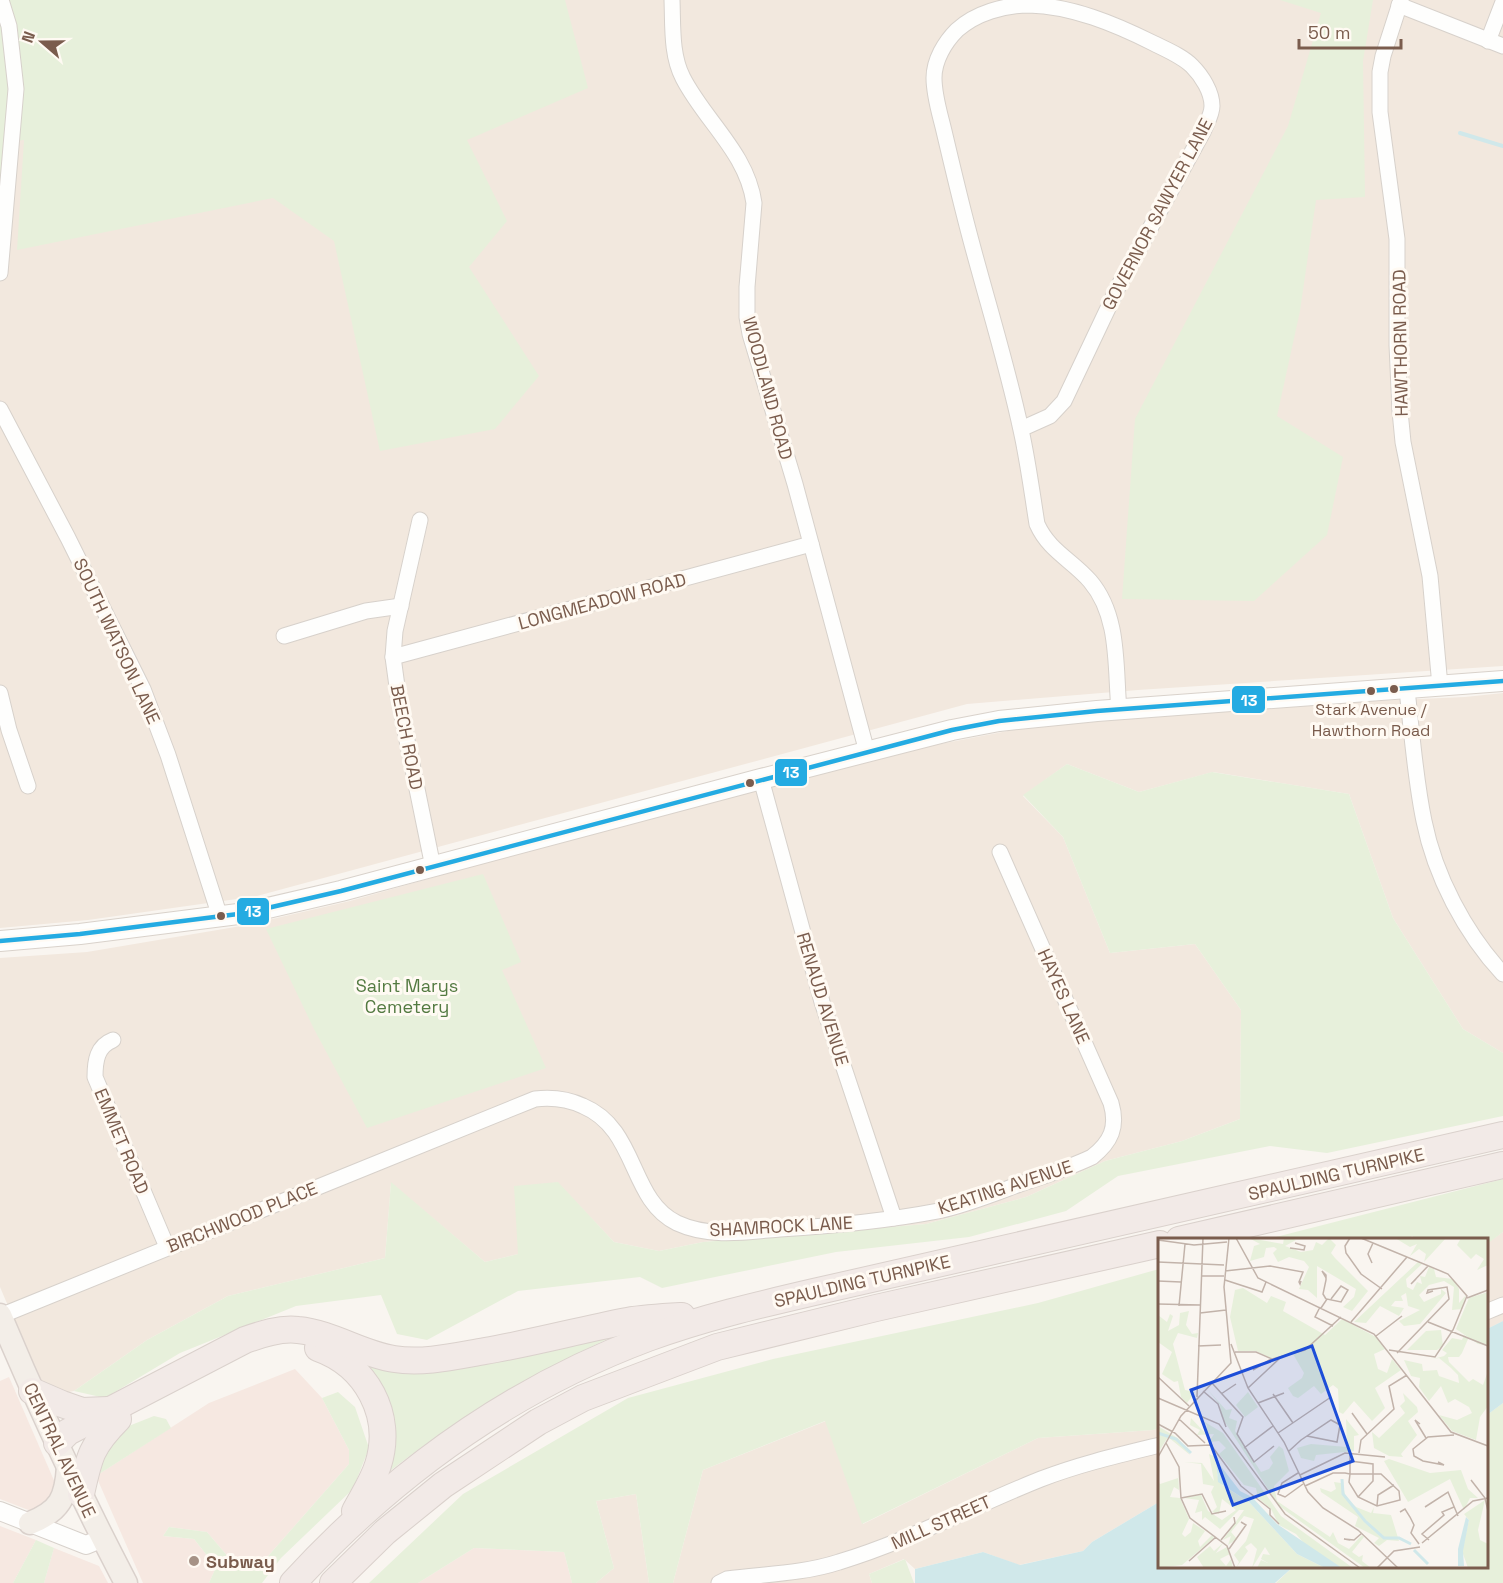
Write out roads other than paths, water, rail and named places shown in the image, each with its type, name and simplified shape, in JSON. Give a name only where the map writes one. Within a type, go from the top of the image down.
[{"type":"highway","name":"SPAULDING TURNPIKE","points":[[294,1583],[378,1498],[454,1440],[518,1399],[581,1366],[620,1349],[738,1310],[1503,1135]]},
{"type":"highway","name":"SPAULDING TURNPIKE","points":[[1183,1238],[1503,1166]]},
{"type":"highway","name":"SPAULDING TURNPIKE","points":[[333,1583],[385,1532],[443,1485],[538,1422],[583,1398],[717,1347],[876,1308],[1158,1244]]},
{"type":"highway","points":[[57,1443],[71,1443],[115,1414],[245,1340],[271,1332],[298,1330],[329,1336],[361,1350],[394,1359],[418,1360],[448,1358],[514,1346],[630,1321],[738,1310]]},
{"type":"highway","points":[[32,1391],[82,1411],[115,1414],[249,1352],[274,1344],[302,1344],[327,1351],[350,1365],[364,1380],[374,1398],[382,1424],[383,1437],[374,1477],[345,1529]]},
{"type":"highway","points":[[81,1494],[89,1458],[115,1414]]},
{"type":"main road","points":[[0,941],[220,918],[341,891],[761,779],[952,730],[999,721],[1503,681]]},
{"type":"main road","name":"CENTRAL AVENUE","points":[[0,1315],[32,1391],[126,1583]]},
{"type":"main road","points":[[30,1523],[51,1513],[59,1504],[64,1492],[68,1467]]},
{"type":"street","points":[[0,273],[16,88],[9,26],[1,0]]},
{"type":"street","name":"WOODLAND ROAD","points":[[672,0],[675,52],[682,77],[738,156],[752,188],[754,203],[747,287],[747,317],[867,752]]},
{"type":"street","points":[[1400,3],[1496,44],[1503,2]]},
{"type":"street","name":"HAWTHORN ROAD","points":[[1400,3],[1380,72],[1380,112],[1397,239],[1397,363],[1401,421],[1430,576],[1440,686]]},
{"type":"street","name":"GOVERNOR SAWYER LANE","points":[[1021,429],[1050,416],[1064,401],[1119,285],[1194,150],[1212,109],[1211,98],[1201,78],[1192,66],[1177,55],[1130,31],[1089,17],[1046,6],[1026,5],[988,12],[970,20],[957,30],[945,44],[938,58],[934,75],[935,94],[954,177],[1021,429],[1038,524],[1044,538],[1090,581],[1107,609],[1112,624],[1119,710]]},
{"type":"street","name":"SOUTH WATSON LANE","points":[[0,409],[143,688],[168,755],[220,918]]},
{"type":"street","name":"BEECH ROAD","points":[[420,520],[395,630],[393,657],[399,701],[433,867]]},
{"type":"street","name":"LONGMEADOW ROAD","points":[[393,657],[811,544]]},
{"type":"street","points":[[284,636],[366,611],[401,606]]},
{"type":"street","points":[[1407,690],[1419,791],[1429,842],[1461,917],[1503,974]]},
{"type":"street","points":[[0,693],[9,730],[28,786]]},
{"type":"street","name":"RENAUD AVENUE","points":[[761,779],[822,1002],[894,1218]]},
{"type":"street","name":"HAYES LANE","points":[[1000,852],[1111,1103],[1114,1124],[1109,1142]]},
{"type":"street","name":"EMMET ROAD","points":[[113,1040],[106,1043],[98,1053],[95,1077],[167,1247]]},
{"type":"street","name":"SHAMROCK LANE","points":[[483,1119],[521,1103],[547,1097],[575,1102],[590,1108],[604,1117],[622,1141],[652,1201],[662,1213],[692,1229],[725,1233],[819,1227],[894,1218]]},
{"type":"street","name":"BIRCHWOOD PLACE","points":[[0,1315],[483,1119]]},
{"type":"street","name":"KEATING AVENUE","points":[[894,1218],[937,1211],[982,1198],[1080,1163],[1092,1157],[1109,1142]]},
{"type":"street","points":[[1488,1311],[1503,1305]]},
{"type":"street","name":"MILL STREET","points":[[719,1583],[727,1579],[796,1571],[838,1563],[907,1539],[1043,1478],[1091,1461],[1158,1445]]},
{"type":"street","points":[[0,1511],[86,1545],[102,1538]]},
{"type":"water","points":[[1503,1321],[1503,1403],[1488,1414],[1488,1328]]},
{"type":"water","points":[[1158,1503],[1158,1568],[1292,1568],[1275,1583],[915,1583],[915,1569],[983,1552],[1020,1565],[1083,1551],[1092,1542]]},
{"type":"waterway","points":[[1460,133],[1503,146]]},
{"type":"place","name":"Stark Avenue / Hawthorn Road","points":[[1371,691]]},
{"type":"place","name":"Subway","points":[[194,1561]]},
{"type":"park label","name":"Saint Marys Cemetery","points":[[407,995]]}]
